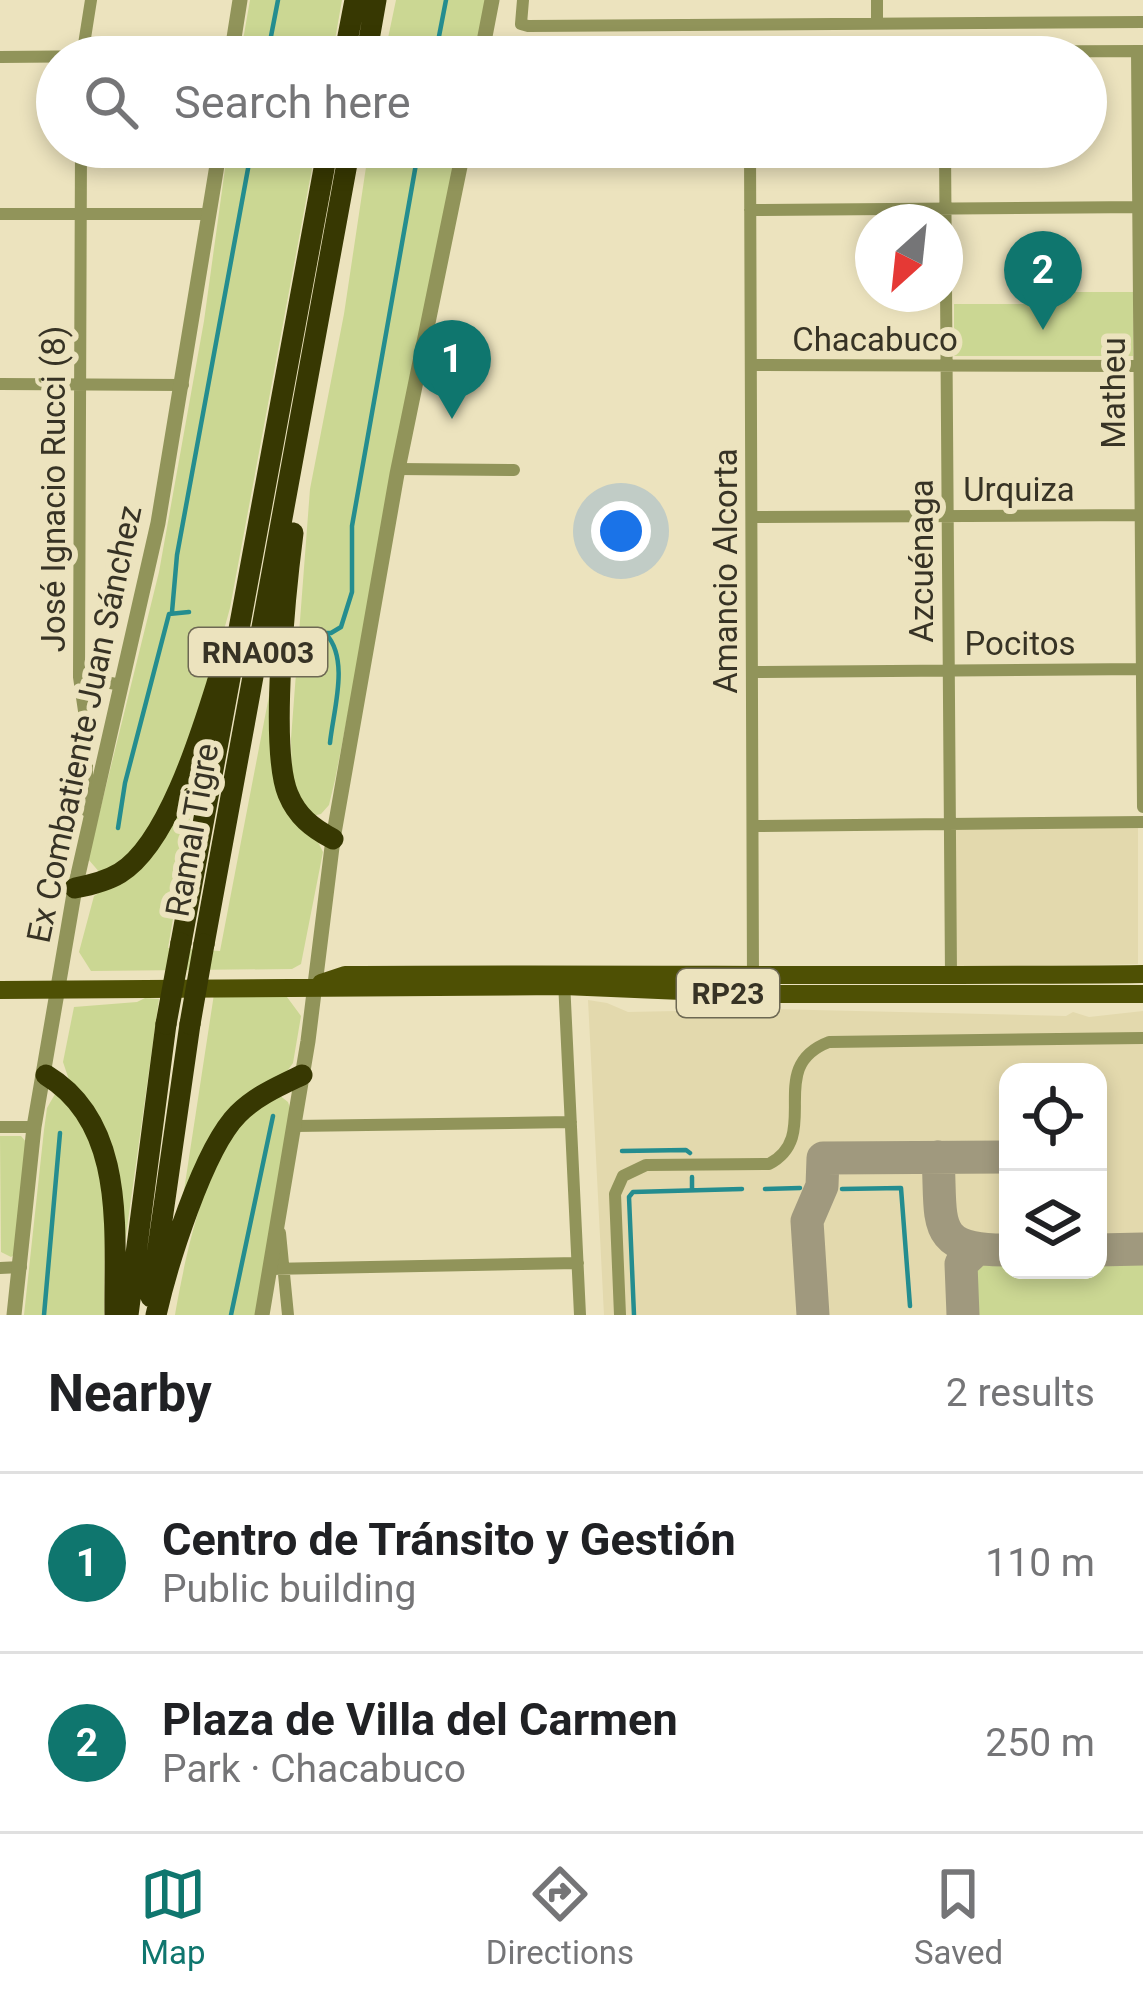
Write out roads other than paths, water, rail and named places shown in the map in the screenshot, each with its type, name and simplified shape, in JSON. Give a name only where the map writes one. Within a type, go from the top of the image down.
[{"type":"highway","points":[[348,36],[355,0]]},
{"type":"highway","points":[[370,36],[376,0]]},
{"type":"highway","name":"RNA003","points":[[251,564],[324,168]]},
{"type":"highway","name":"RNA003","points":[[312,360],[346,168]]},
{"type":"highway","points":[[312,360],[286,600],[280,749],[284,784],[295,808],[316,830],[333,839]]},
{"type":"highway","name":"Ramal Tigre","points":[[153,1315],[190,1024],[312,360]]},
{"type":"highway","points":[[75,888],[103,881],[131,865],[175,798],[201,734],[251,564]]},
{"type":"highway","name":"Ramal Tigre","points":[[128,1315],[166,1024],[251,564]]},
{"type":"highway","points":[[46,1075],[72,1093],[100,1133],[112,1216],[115,1315]]},
{"type":"highway","points":[[153,1315],[218,1141],[256,1099],[302,1075]]},
{"type":"main road","name":"RP23","points":[[0,990],[313,986],[355,990],[564,979],[753,985],[1083,985],[1143,974]]},
{"type":"main road","name":"RP23","points":[[753,985],[951,976],[1143,994]]},
{"type":"street","points":[[85,36],[91,0]]},
{"type":"street","points":[[234,36],[240,0]]},
{"type":"street","points":[[485,36],[492,0]]},
{"type":"street","points":[[523,0],[521,24],[1143,22]]},
{"type":"street","points":[[877,0],[877,23]]},
{"type":"street","points":[[1107,52],[1140,51]]},
{"type":"street","name":"Matheu","points":[[1140,51],[1143,807]]},
{"type":"street","points":[[0,57],[36,57]]},
{"type":"street","name":"José Ignacio Rucci (8)","points":[[81,168],[79,677],[87,730],[87,830]]},
{"type":"street","name":"Ex Combatiente Juan Sánchez","points":[[14,1315],[34,1127],[75,888],[183,385],[217,168]]},
{"type":"street","points":[[288,1315],[277,1269],[278,1220],[333,839],[398,469],[460,168]]},
{"type":"street","name":"Amancio Alcorta","points":[[749,168],[753,985]]},
{"type":"street","name":"Azcuénaga","points":[[945,168],[946,204]]},
{"type":"street","points":[[963,208],[1141,207]]},
{"type":"street","points":[[750,210],[855,209]]},
{"type":"street","points":[[0,214],[210,214]]},
{"type":"street","name":"Azcuénaga","points":[[946,312],[951,976]]},
{"type":"street","name":"Chacabuco","points":[[751,365],[1141,366]]},
{"type":"street","points":[[0,384],[183,385]]},
{"type":"street","points":[[398,469],[514,470]]},
{"type":"street","name":"Urquiza","points":[[752,517],[1142,515]]},
{"type":"street","name":"Pocitos","points":[[753,672],[1142,669]]},
{"type":"street","points":[[79,677],[122,685]]},
{"type":"street","points":[[754,826],[1143,822]]},
{"type":"street","points":[[564,979],[580,1315]]},
{"type":"street","points":[[620,1315],[615,1194],[623,1176],[646,1166],[769,1164],[777,1160],[794,1136],[796,1073],[811,1050],[829,1042],[1143,1038]]},
{"type":"street","points":[[295,1126],[571,1122]]},
{"type":"street","points":[[0,1126],[34,1127]]},
{"type":"street","points":[[277,1269],[578,1264]]},
{"type":"street","points":[[0,1268],[21,1267]]},
{"type":"street","points":[[262,1315],[277,1269]]},
{"type":"waterway","points":[[271,36],[278,0]]},
{"type":"waterway","points":[[439,36],[446,0]]},
{"type":"waterway","points":[[172,612],[177,555],[248,168]]},
{"type":"waterway","points":[[320,633],[341,627],[352,592],[352,526],[415,168]]},
{"type":"waterway","points":[[118,828],[125,783],[169,614],[189,612]]},
{"type":"waterway","points":[[326,634],[339,671],[330,743]]},
{"type":"waterway","points":[[231,1315],[273,1116]]},
{"type":"waterway","points":[[44,1315],[60,1133]]},
{"type":"waterway","points":[[622,1151],[690,1153]]},
{"type":"waterway","points":[[692,1177],[692,1189]]},
{"type":"waterway","points":[[765,1189],[800,1188]]},
{"type":"waterway","points":[[842,1189],[901,1188],[910,1306]]},
{"type":"waterway","points":[[634,1315],[629,1197],[633,1192],[742,1189]]},
{"type":"place","name":"Plaza de Villa del Carmen","points":[[1043,330]]},
{"type":"place","name":"Centro de Tránsito y Gestión","points":[[452,419]]}]
